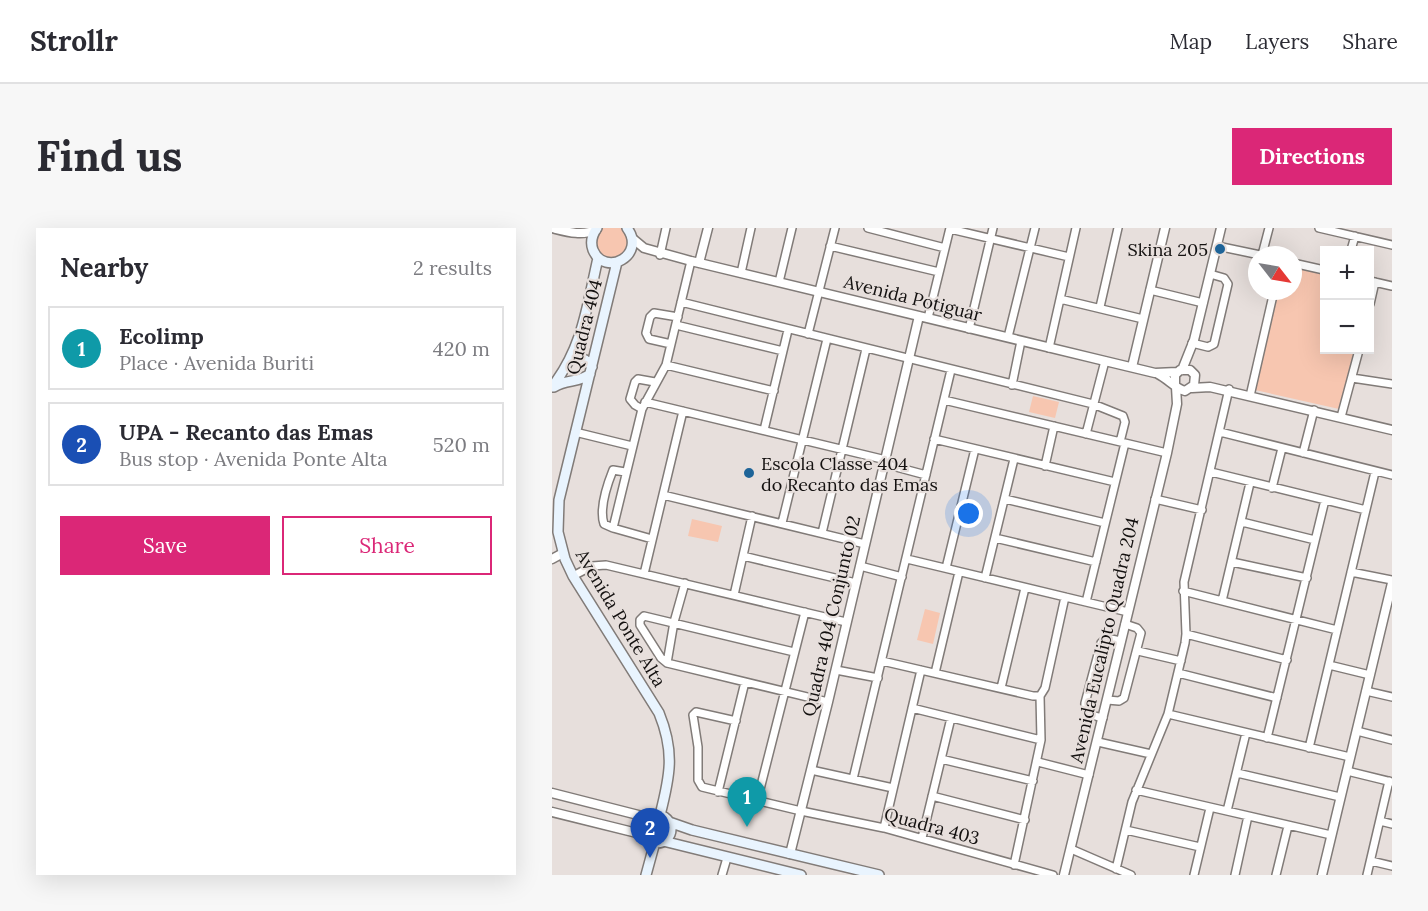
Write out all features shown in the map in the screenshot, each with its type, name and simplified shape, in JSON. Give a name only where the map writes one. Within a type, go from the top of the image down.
[{"type":"main road","points":[[597,229],[593,234],[592,246],[598,258],[617,262],[628,255],[632,247],[632,238],[627,228]]},
{"type":"main road","points":[[552,388],[570,362],[580,336],[598,258]]},
{"type":"main road","name":"Quadra 404","points":[[584,400],[617,262]]},
{"type":"main road","points":[[552,388],[565,381],[583,379],[591,370],[588,362],[582,358],[570,362]]},
{"type":"main road","points":[[570,362],[571,376],[580,388],[584,400]]},
{"type":"main road","name":"Avenida Ponte Alta","points":[[584,400],[559,500],[555,532],[573,576],[659,713],[667,732],[670,769],[655,817]]},
{"type":"main road","points":[[801,875],[649,840],[645,834],[645,823],[655,817],[692,830],[879,875]]},
{"type":"main road","points":[[646,875],[659,842],[671,832],[669,822]]},
{"type":"main road","points":[[687,848],[686,838],[692,830]]},
{"type":"main road","points":[[825,863],[829,873]]},
{"type":"street","points":[[552,228],[575,234],[597,229]]},
{"type":"street","points":[[661,254],[666,228]]},
{"type":"street","points":[[613,528],[642,409],[666,364],[681,302],[708,228]]},
{"type":"street","points":[[741,273],[751,228]]},
{"type":"street","points":[[779,282],[792,228]]},
{"type":"street","points":[[808,334],[835,228]]},
{"type":"street","points":[[868,228],[945,248]]},
{"type":"street","points":[[924,317],[950,228],[1069,257]]},
{"type":"street","points":[[969,329],[993,228]]},
{"type":"street","points":[[1008,337],[1035,228]]},
{"type":"street","points":[[1048,348],[1076,228]]},
{"type":"street","points":[[1100,307],[1118,228]]},
{"type":"street","points":[[1132,367],[1165,228]]},
{"type":"street","points":[[1176,412],[1174,378],[1188,358],[1221,228]]},
{"type":"street","points":[[1264,246],[1269,228]]},
{"type":"street","points":[[1319,228],[1392,245]]},
{"type":"street","points":[[575,234],[592,246]]},
{"type":"street","points":[[1352,246],[1355,236]]},
{"type":"street","name":"Avenida Potiguar","points":[[632,238],[644,248],[661,254]]},
{"type":"street","points":[[830,246],[939,272]]},
{"type":"street","points":[[1217,246],[1248,252]]},
{"type":"street","name":"Avenida Potiguar","points":[[628,255],[639,251],[661,254],[1155,373],[1182,390],[1210,387],[1392,430]]},
{"type":"street","points":[[1302,265],[1320,269]]},
{"type":"street","points":[[1193,342],[1208,347],[1214,344],[1228,284],[1224,278],[1210,274]]},
{"type":"street","points":[[1374,282],[1392,286]]},
{"type":"street","points":[[1150,290],[1203,303]]},
{"type":"street","points":[[1060,298],[1143,319]]},
{"type":"street","points":[[1250,396],[1272,300]]},
{"type":"street","points":[[681,302],[1094,404],[1123,417],[1125,422],[1123,442],[1086,602]]},
{"type":"street","points":[[671,344],[649,339],[646,333],[650,317],[654,313],[678,317]]},
{"type":"street","name":"Quadra 404 Conjunto 02","points":[[790,854],[909,360],[924,317]]},
{"type":"street","points":[[676,325],[783,351]]},
{"type":"street","points":[[764,430],[788,330]]},
{"type":"street","points":[[782,523],[827,339]]},
{"type":"street","points":[[1012,385],[1021,340]]},
{"type":"street","points":[[1176,412],[1181,401],[1196,382],[1191,358],[1193,342]]},
{"type":"street","points":[[822,533],[866,349]]},
{"type":"street","points":[[1341,417],[1358,354]]},
{"type":"street","points":[[1086,434],[1105,361]]},
{"type":"street","points":[[666,364],[774,391]]},
{"type":"street","name":"Avenida Potiguar","points":[[1155,373],[1186,369],[1205,382],[1231,392]]},
{"type":"street","points":[[853,779],[951,370]]},
{"type":"street","points":[[1352,378],[1392,384]]},
{"type":"street","points":[[642,409],[631,401],[635,382],[639,379],[655,382]]},
{"type":"street","points":[[1116,869],[1136,790],[1168,714],[1178,673],[1186,634],[1183,591],[1231,392]]},
{"type":"street","points":[[944,400],[1167,453]]},
{"type":"street","points":[[645,402],[843,449],[926,475]]},
{"type":"street","points":[[1303,453],[1314,410]]},
{"type":"street","points":[[644,574],[683,411]]},
{"type":"street","name":"Avenida Eucalipto Quadra 204","points":[[1064,875],[1176,412]]},
{"type":"street","points":[[1045,466],[1054,426]]},
{"type":"street","points":[[575,432],[632,446]]},
{"type":"street","points":[[1220,432],[1392,475]]},
{"type":"street","points":[[934,439],[1115,482]]},
{"type":"street","points":[[1272,488],[1282,448]]},
{"type":"street","points":[[946,568],[975,449]]},
{"type":"street","points":[[985,578],[1014,459]]},
{"type":"street","points":[[625,472],[613,470],[604,502],[604,524],[652,539]]},
{"type":"street","points":[[1309,748],[1376,471]]},
{"type":"street","points":[[1211,472],[1366,510]]},
{"type":"street","points":[[1222,601],[1250,483]]},
{"type":"street","points":[[663,495],[865,544]]},
{"type":"street","points":[[1005,499],[1105,523]]},
{"type":"street","points":[[1155,499],[1202,510]]},
{"type":"street","points":[[1267,738],[1325,500]]},
{"type":"street","points":[[734,595],[752,516]]},
{"type":"street","points":[[1242,522],[1315,540]]},
{"type":"street","points":[[995,538],[1096,562]]},
{"type":"street","points":[[552,559],[563,553]]},
{"type":"street","points":[[743,556],[856,583]]},
{"type":"street","points":[[906,559],[1128,612]]},
{"type":"street","points":[[1233,562],[1307,578]]},
{"type":"street","points":[[573,576],[601,564],[846,622]]},
{"type":"street","points":[[860,566],[902,577]]},
{"type":"street","points":[[935,673],[959,572]]},
{"type":"street","points":[[1322,875],[1390,599],[1392,581],[1351,572]]},
{"type":"street","points":[[667,663],[684,583]]},
{"type":"street","points":[[1001,688],[1025,588]]},
{"type":"street","points":[[1183,591],[1336,630]]},
{"type":"street","points":[[1014,865],[1038,762],[1041,740],[1040,696],[1045,688],[1065,597]]},
{"type":"street","points":[[757,801],[804,612]]},
{"type":"street","points":[[794,652],[674,622],[644,616],[640,620],[640,625],[661,658],[667,663],[828,702]]},
{"type":"street","points":[[1107,700],[1124,698],[1138,651],[1141,633],[1137,628],[1125,624]]},
{"type":"street","points":[[1186,634],[1287,660]]},
{"type":"street","points":[[1103,718],[1088,713],[1084,703],[1101,643],[1106,638],[1121,641]]},
{"type":"street","points":[[1138,651],[1180,661]]},
{"type":"street","points":[[882,660],[1040,696]]},
{"type":"street","points":[[1329,665],[1370,675]]},
{"type":"street","points":[[836,670],[878,678]]},
{"type":"street","points":[[884,828],[921,670]]},
{"type":"street","points":[[1178,673],[1277,698]]},
{"type":"street","points":[[736,721],[696,712],[693,715],[698,747],[698,783],[702,787],[718,792],[736,721],[745,682]]},
{"type":"street","points":[[1366,691],[1392,697]]},
{"type":"street","points":[[912,708],[1041,740]]},
{"type":"street","points":[[1168,714],[1350,757]]},
{"type":"street","points":[[922,838],[951,718]]},
{"type":"street","points":[[1357,731],[1392,740]]},
{"type":"street","points":[[1227,811],[1246,733]]},
{"type":"street","points":[[1098,742],[1150,754]]},
{"type":"street","points":[[941,759],[1033,781]]},
{"type":"street","points":[[1038,762],[1089,776]]},
{"type":"street","points":[[811,770],[893,788]]},
{"type":"street","points":[[1347,771],[1390,781],[1367,875]]},
{"type":"street","points":[[1237,772],[1340,797]]},
{"type":"street","points":[[1136,790],[1331,835]]},
{"type":"street","name":"Quadra 403","points":[[718,792],[884,828],[1053,875]]},
{"type":"street","points":[[552,793],[655,817]]},
{"type":"street","points":[[932,796],[1025,820]]},
{"type":"street","points":[[1194,875],[1210,808]]},
{"type":"street","points":[[552,812],[645,834]]},
{"type":"street","points":[[1235,875],[1248,816]]},
{"type":"street","points":[[1380,821],[1392,824]]},
{"type":"street","points":[[1276,875],[1288,826]]},
{"type":"street","points":[[1126,830],[1200,847]]},
{"type":"street","points":[[1071,849],[1131,875]]},
{"type":"street","points":[[723,875],[727,858]]},
{"type":"street","points":[[1371,861],[1392,866]]},
{"type":"shaded area","points":[[601,228],[624,228],[630,245],[617,260],[602,257],[594,243]]},
{"type":"shaded area","points":[[1302,269],[1320,274],[1320,354],[1353,354],[1339,409],[1255,390],[1273,300],[1302,300]]},
{"type":"shaded area","points":[[1033,396],[1059,402],[1055,418],[1029,412]]},
{"type":"shaded area","points":[[692,519],[722,526],[718,542],[688,536]]},
{"type":"shaded area","points":[[925,609],[940,613],[933,644],[917,640]]},
{"type":"place","name":"Skina 205","points":[[1220,249]]},
{"type":"place","name":"Escola Classe 404 do Recanto das Emas","points":[[749,473]]},
{"type":"place","name":"Ecolimp","points":[[747,827]]},
{"type":"place","name":"UPA - Recanto das Emas","points":[[650,858]]}]
